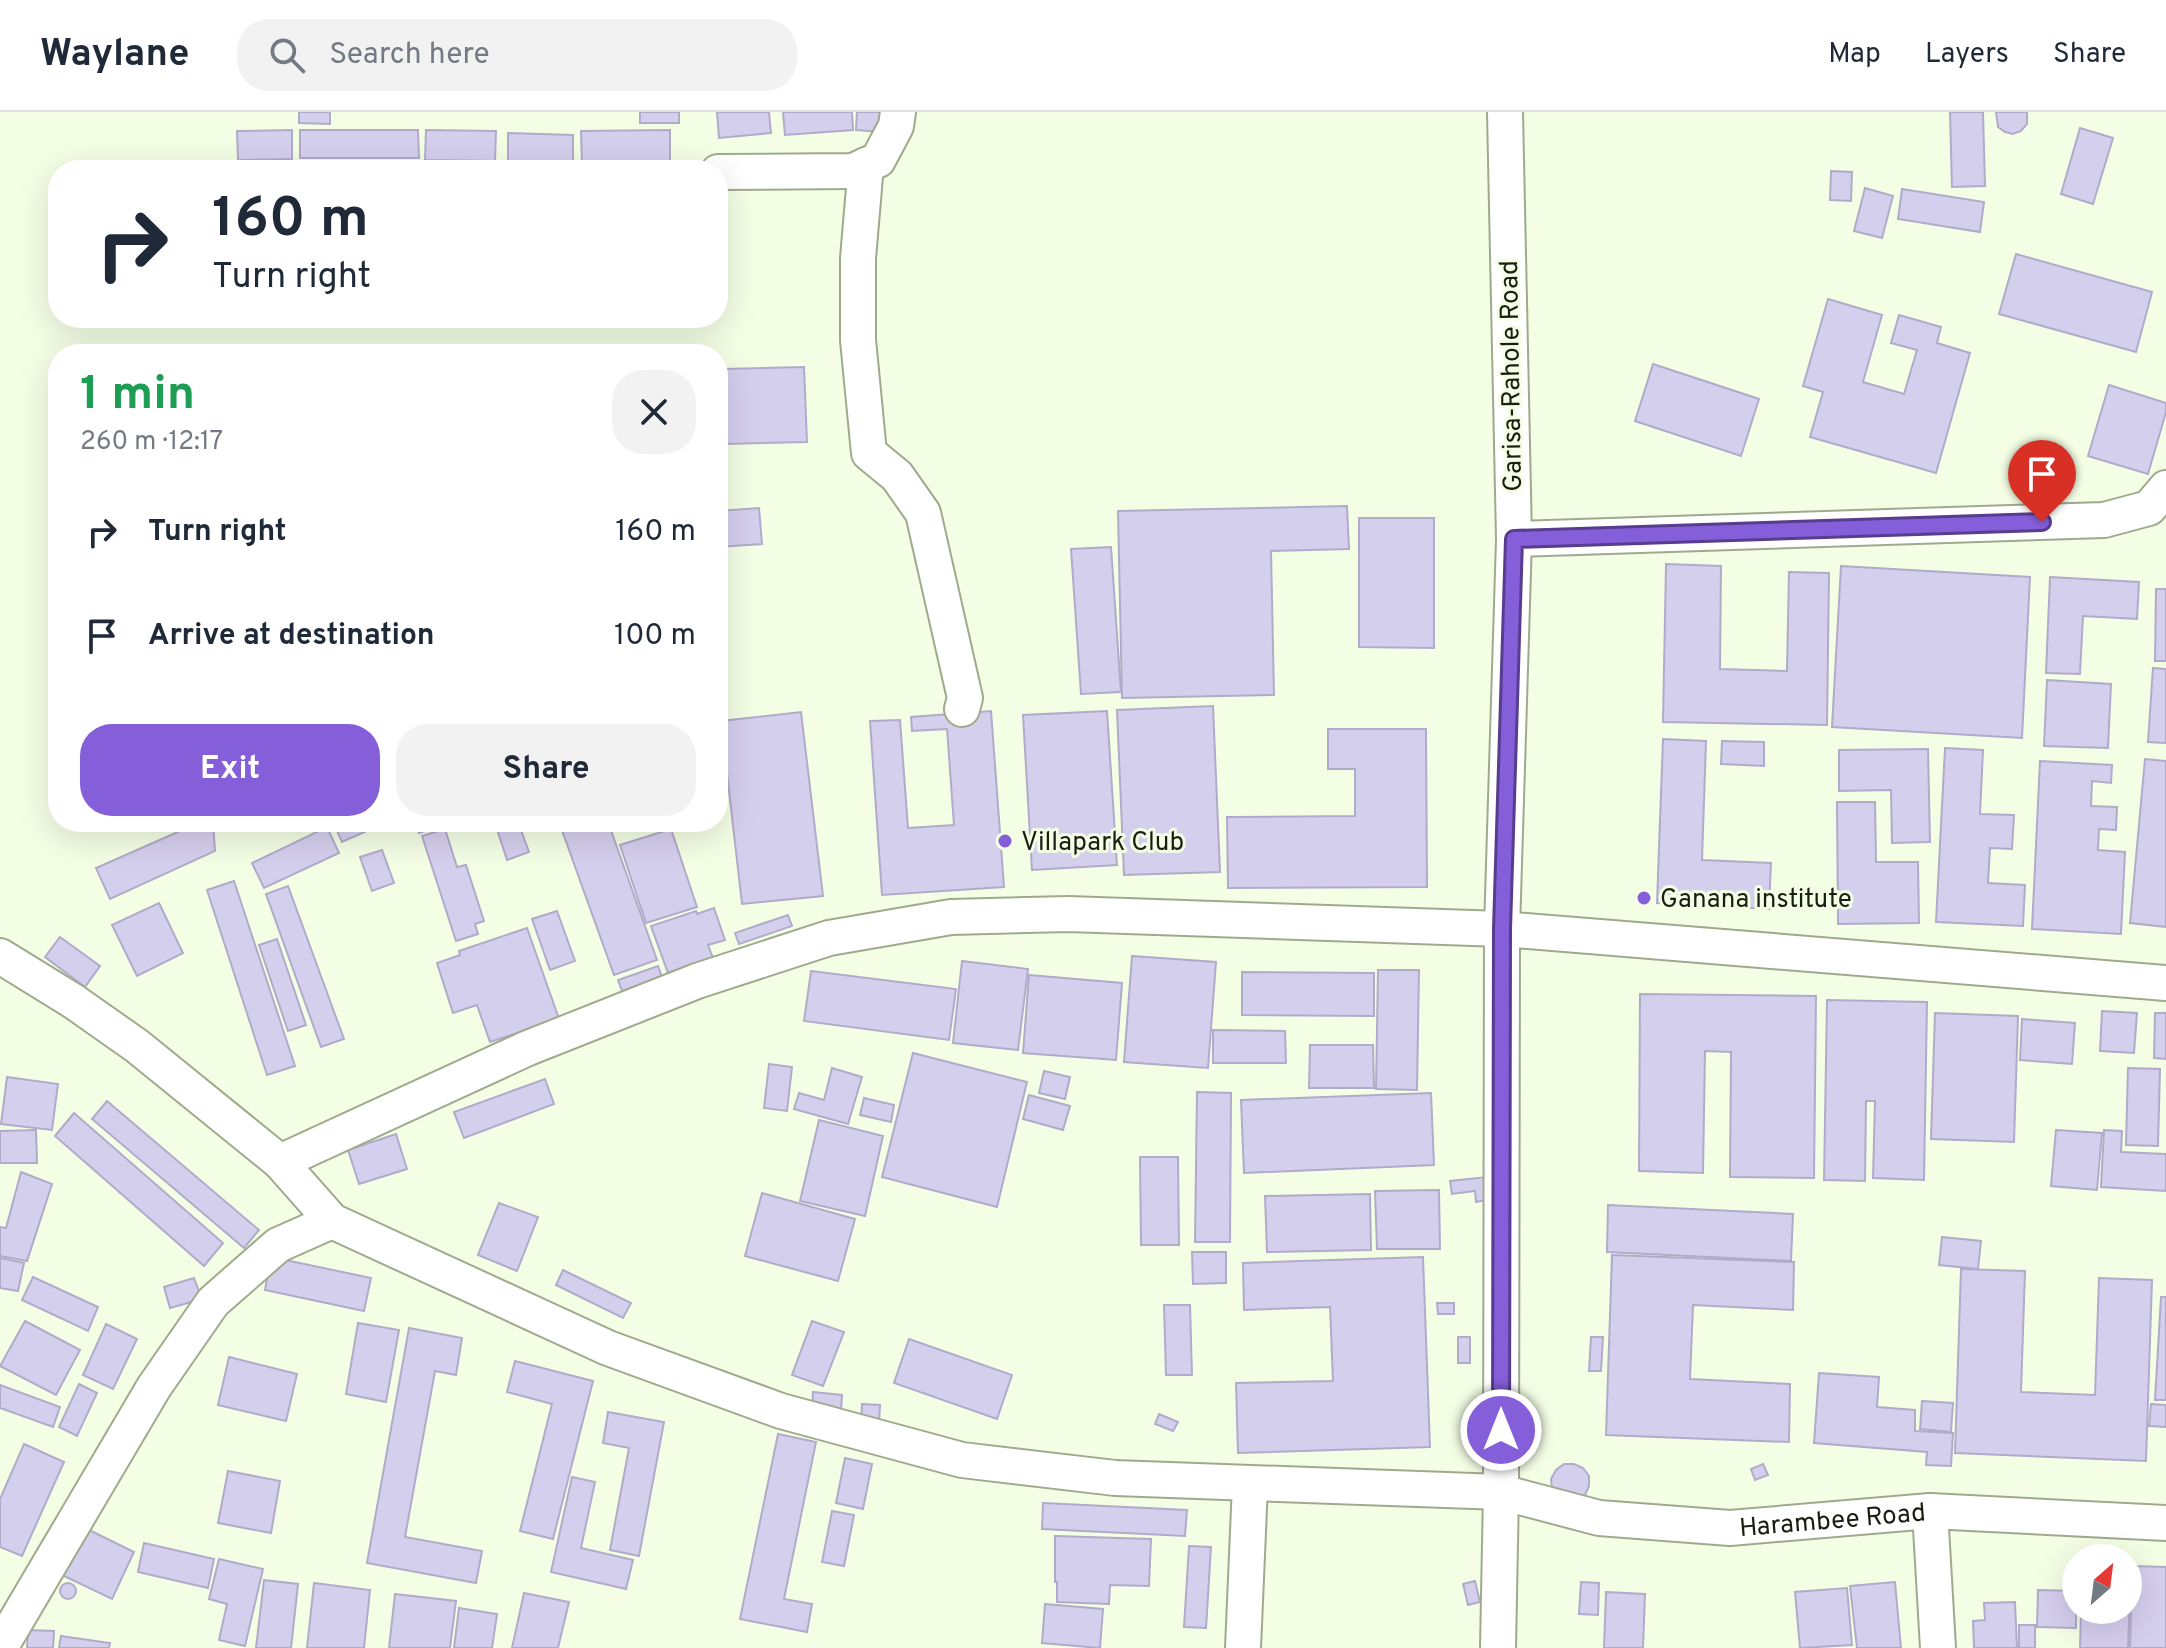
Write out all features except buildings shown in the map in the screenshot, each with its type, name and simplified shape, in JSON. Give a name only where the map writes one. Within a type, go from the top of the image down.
[{"type":"street","points":[[728,172],[853,171],[878,160],[896,126],[898,112]]},
{"type":"street","name":"Garisa-Rahole Road","points":[[1498,1648],[1502,929],[1514,539],[1505,112]]},
{"type":"street","points":[[866,165],[858,272],[858,340],[869,453],[897,476],[923,513],[965,698],[962,709]]},
{"type":"street","points":[[1514,539],[2104,520],[2149,508],[2166,488]]},
{"type":"street","points":[[280,1162],[528,1048],[697,981],[829,938],[951,917],[1068,914],[1502,929],[2166,983]]},
{"type":"street","points":[[0,956],[73,1001],[137,1046],[280,1162],[332,1221],[278,1245],[213,1302],[154,1387],[0,1648]]},
{"type":"street","name":"Harambee Road","points":[[332,1221],[608,1348],[781,1411],[962,1460],[1115,1478],[1501,1492],[1599,1518],[1730,1528],[1930,1511],[2166,1523]]},
{"type":"street","points":[[1243,1648],[1250,1485]]},
{"type":"street","points":[[1930,1511],[1938,1648]]},
{"type":"place","name":"Villapark Club","points":[[1005,841]]},
{"type":"place","name":"Ganana institute","points":[[1644,898]]},
{"type":"route","points":[[1501,1430],[1502,929],[1514,539],[2042,522]]}]
